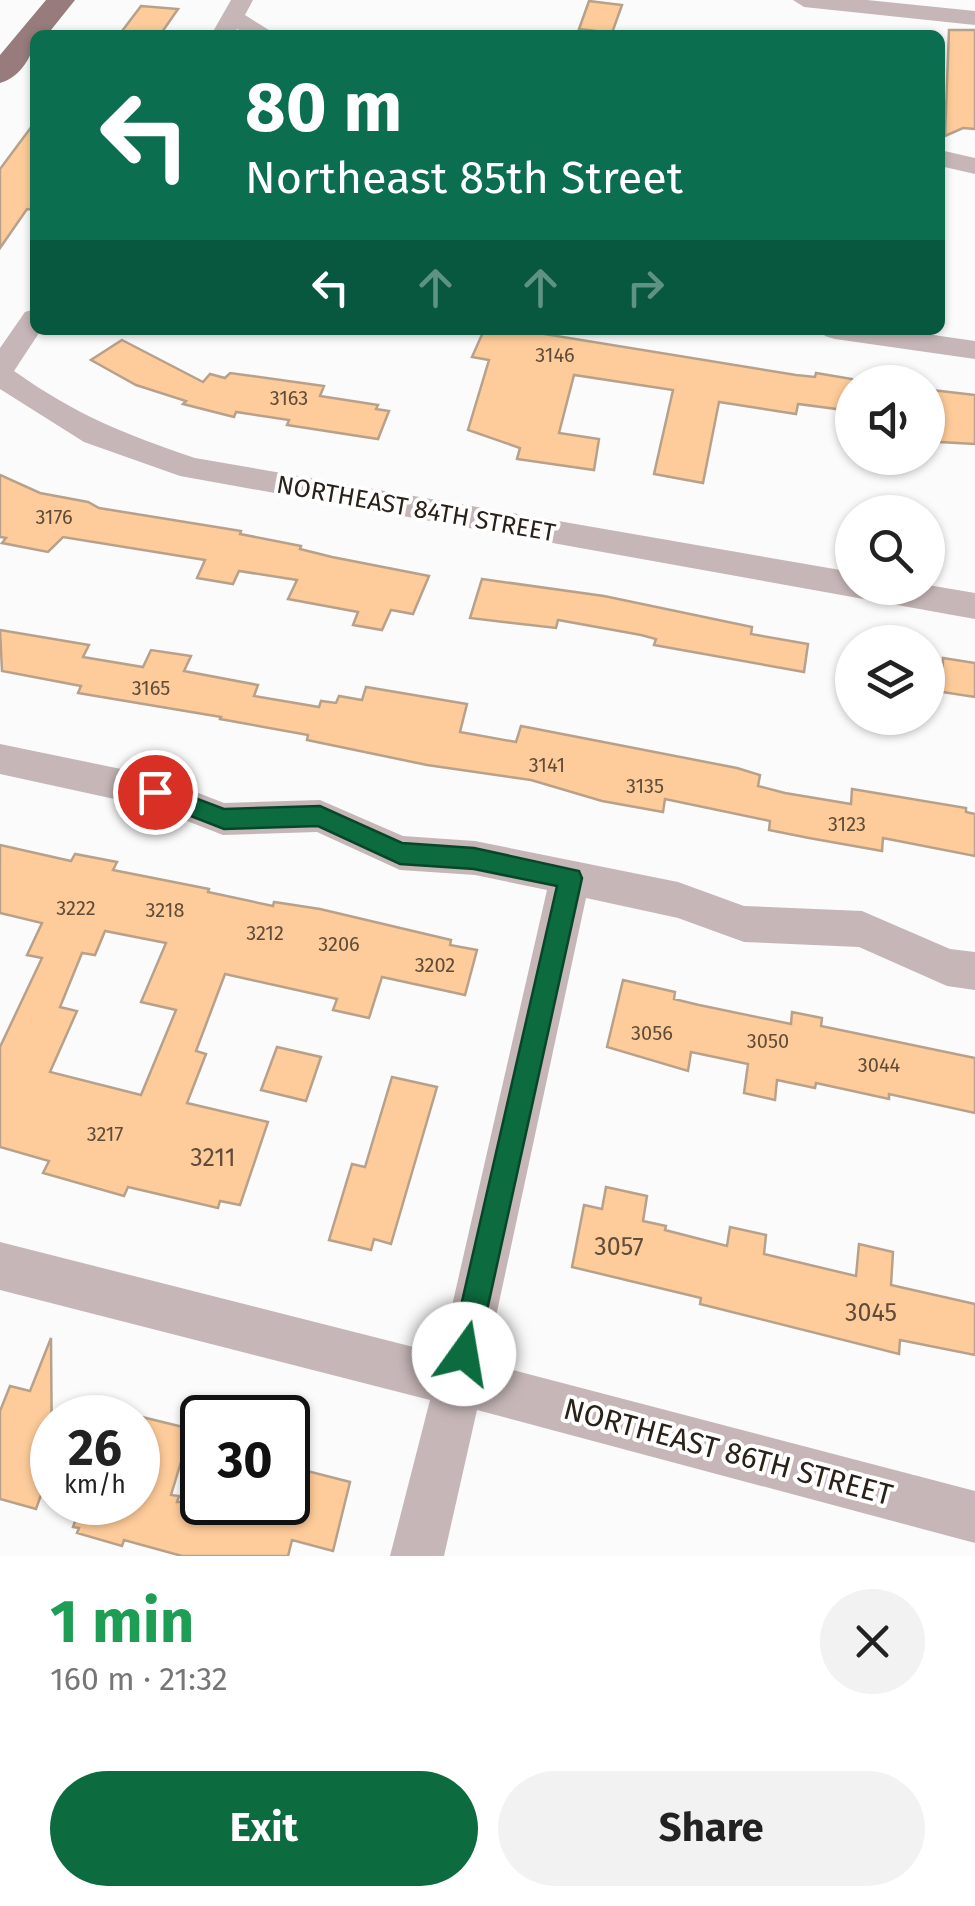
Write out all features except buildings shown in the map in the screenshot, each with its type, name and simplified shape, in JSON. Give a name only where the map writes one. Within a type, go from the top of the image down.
[{"type":"main road","points":[[36,30],[61,0]]},
{"type":"main road","points":[[0,74],[30,38]]},
{"type":"street","points":[[804,0],[975,18]]},
{"type":"street","points":[[233,18],[256,30]]},
{"type":"street","points":[[945,158],[975,164]]},
{"type":"street","points":[[0,372],[30,326]]},
{"type":"street","points":[[871,335],[975,350]]},
{"type":"street","name":"NORTHEAST 84TH STREET","points":[[0,372],[46,408],[94,435],[191,468],[835,581]]},
{"type":"street","points":[[945,601],[975,606]]},
{"type":"street","points":[[0,759],[155,792],[224,819],[320,816],[400,854],[474,858],[678,900],[744,924],[862,929],[947,967],[975,970]]},
{"type":"street","points":[[417,1556],[570,878]]},
{"type":"street","name":"NORTHEAST 86TH STREET","points":[[0,1266],[975,1517]]},
{"type":"route","points":[[155,792],[224,819],[320,816],[400,854],[474,858],[570,878],[464,1354]]}]
